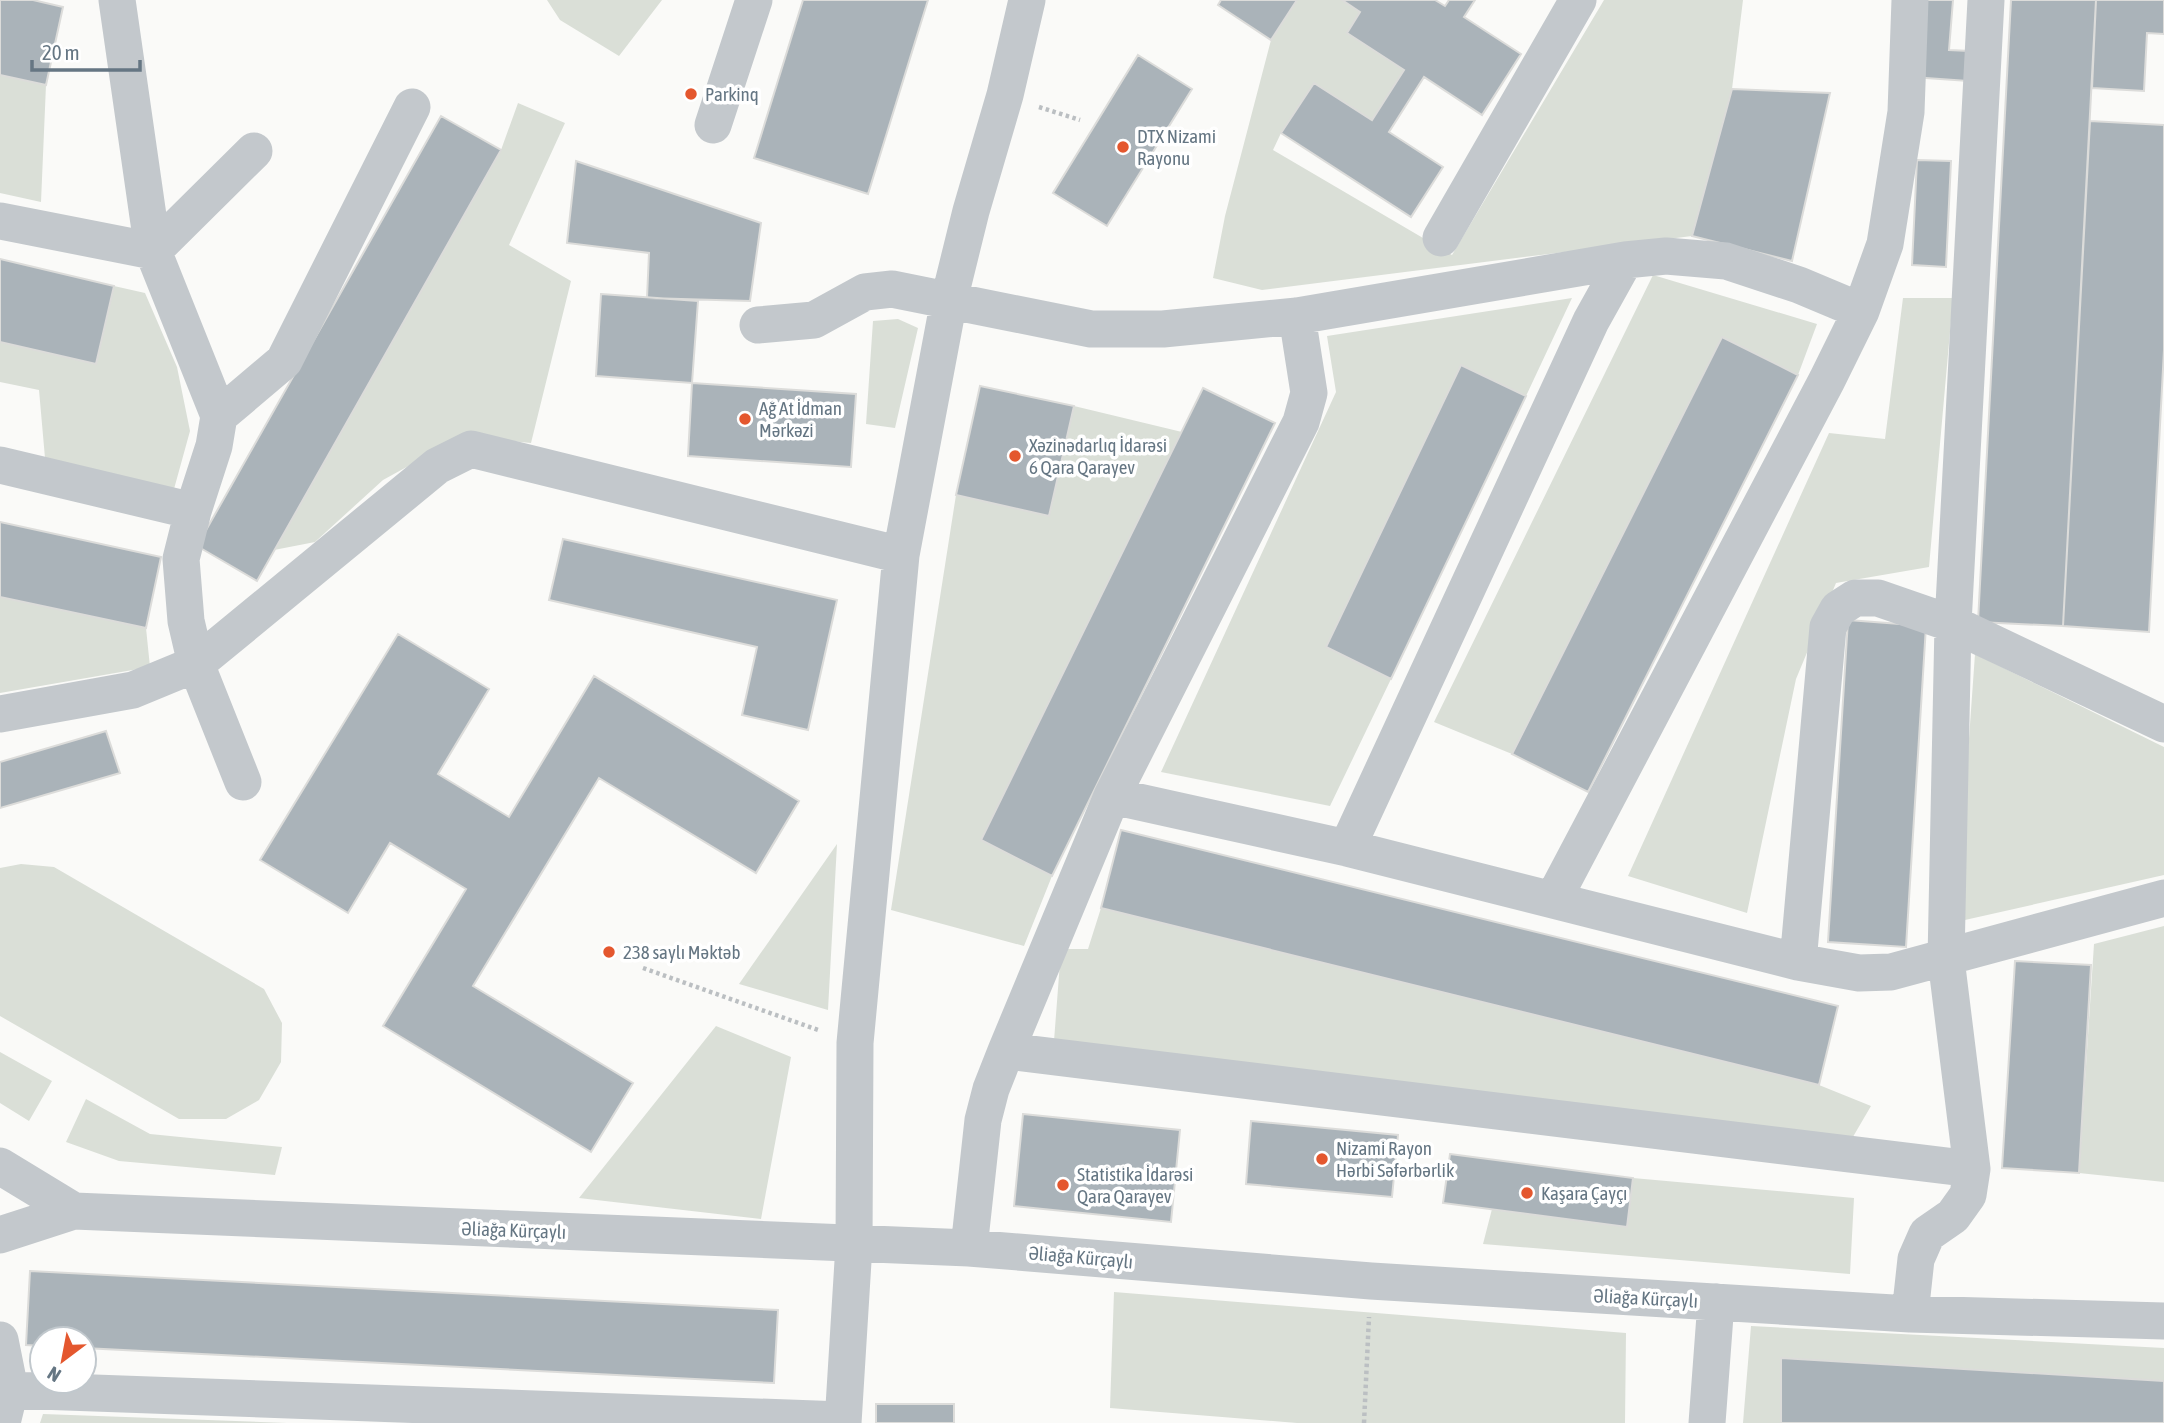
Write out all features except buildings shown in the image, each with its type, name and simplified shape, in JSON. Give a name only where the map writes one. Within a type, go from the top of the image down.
[{"type":"street","points":[[117,0],[153,251],[219,416],[214,446],[181,559],[186,621],[196,664],[243,782]]},
{"type":"street","points":[[713,125],[754,0]]},
{"type":"street","points":[[0,1340],[6,1407],[841,1422],[854,1245],[855,1043],[901,555],[949,300],[1027,0]]},
{"type":"street","points":[[1441,238],[1578,0]]},
{"type":"street","points":[[1554,898],[1861,311],[1885,244],[1892,204],[1906,113],[1910,0]]},
{"type":"street","points":[[1910,1314],[1916,1259],[1927,1234],[1953,1216],[1968,1195],[1972,1169],[1946,959],[1953,624],[1986,0]]},
{"type":"street","points":[[219,416],[284,361],[412,107]]},
{"type":"street","points":[[153,251],[254,151]]},
{"type":"street","points":[[0,221],[153,251]]},
{"type":"street","points":[[758,325],[814,320],[865,292],[892,289],[1090,329],[1163,329],[1297,316],[1625,260],[1666,256],[1726,261],[1799,285],[1861,311]]},
{"type":"street","points":[[1347,848],[1591,321],[1625,260]]},
{"type":"street","points":[[969,1248],[983,1120],[1006,1051],[1112,796],[1301,422],[1309,393],[1297,316]]},
{"type":"street","points":[[0,714],[133,690],[196,664],[437,466],[471,450],[901,555]]},
{"type":"street","points":[[0,465],[193,511]]},
{"type":"street","points":[[1798,961],[1828,626],[1838,609],[1855,598],[1878,598],[1953,624],[2164,724]]},
{"type":"street","points":[[1112,796],[1347,848],[1798,961],[1859,973],[1891,972],[1946,959],[2164,898]]},
{"type":"street","points":[[1006,1051],[1972,1169]]},
{"type":"street","points":[[0,1166],[74,1211]]},
{"type":"street","name":"Əliağa Kürçaylı","points":[[0,1235],[74,1211],[969,1248],[1371,1281],[1910,1314],[2164,1321]]},
{"type":"street","points":[[1707,1423],[1716,1302]]},
{"type":"path","points":[[643,968],[855,1043]]},
{"type":"path","points":[[1364,1423],[1371,1281]]},
{"type":"shaded area","points":[[547,0],[662,0],[619,56],[560,20]]},
{"type":"shaded area","points":[[1297,0],[1342,0],[1360,12],[1347,33],[1404,70],[1372,120],[1314,83],[1273,150],[1452,255],[1604,0],[1743,0],[1732,89],[1692,236],[1262,290],[1213,278],[1225,216],[1271,40]]},
{"type":"shaded area","points":[[0,75],[46,85],[41,202],[0,193]]},
{"type":"shaded area","points":[[518,103],[565,123],[509,245],[571,281],[531,443],[463,436],[383,480],[315,542],[274,550],[501,150]]},
{"type":"shaded area","points":[[1653,275],[1817,324],[1798,375],[1722,338],[1512,754],[1434,722]]},
{"type":"shaded area","points":[[114,286],[145,293],[177,367],[190,431],[174,489],[45,458],[39,390],[0,382],[0,342],[96,364]]},
{"type":"shaded area","points":[[1572,298],[1526,396],[1461,365],[1326,647],[1391,679],[1330,806],[1161,772],[1336,392],[1327,336]]},
{"type":"shaded area","points":[[1903,298],[1953,298],[1929,567],[1836,583],[1796,679],[1747,913],[1628,876],[1829,433],[1885,439]]},
{"type":"shaded area","points":[[898,319],[918,328],[895,428],[866,424],[873,321]]},
{"type":"shaded area","points":[[1074,406],[1182,432],[981,840],[1052,876],[1024,946],[891,910],[956,495],[1049,516]]},
{"type":"shaded area","points":[[0,597],[146,628],[150,667],[0,693]]},
{"type":"shaded area","points":[[1975,654],[2164,747],[2164,875],[1956,922]]},
{"type":"shaded area","points":[[837,844],[828,1010],[739,984]]},
{"type":"shaded area","points":[[21,864],[54,867],[264,989],[282,1023],[281,1062],[259,1100],[226,1119],[179,1119],[0,1016],[0,868]]},
{"type":"shaded area","points":[[1101,908],[1819,1085],[1871,1106],[1847,1147],[1054,1041],[1061,949],[1088,949]]},
{"type":"shaded area","points":[[2164,926],[2164,1182],[2079,1173],[2094,944]]},
{"type":"shaded area","points":[[716,1026],[791,1057],[761,1219],[579,1198]]},
{"type":"shaded area","points":[[0,1052],[52,1081],[29,1121],[0,1103]]},
{"type":"shaded area","points":[[86,1099],[150,1134],[282,1147],[275,1175],[119,1161],[66,1142]]},
{"type":"shaded area","points":[[1633,1178],[1854,1198],[1850,1274],[1483,1244],[1492,1209],[1627,1227]]},
{"type":"shaded area","points":[[1114,1292],[1626,1333],[1625,1423],[1297,1423],[1110,1408]]},
{"type":"shaded area","points":[[1751,1326],[2164,1348],[2164,1381],[1781,1358],[1781,1423],[1743,1423]]},
{"type":"shaded area","points":[[43,1414],[287,1423],[40,1423]]},
{"type":"place","name":"Parkinq","points":[[691,94]]},
{"type":"place","name":"DTX Nizami Rayonu","points":[[1123,147]]},
{"type":"place","name":"Ağ At İdman Mərkəzi","points":[[745,419]]},
{"type":"place","name":"Xəzinədarlıq İdarəsi 6 Qara Qarayev","points":[[1015,456]]},
{"type":"place","name":"238 saylı Məktəb","points":[[609,952]]},
{"type":"place","name":"Nizami Rayon Hərbi Səfərbərlik","points":[[1322,1159]]},
{"type":"place","name":"Statistika İdarəsi Qara Qarayev","points":[[1063,1185]]},
{"type":"place","name":"Kaşara Çayçı","points":[[1527,1193]]}]
